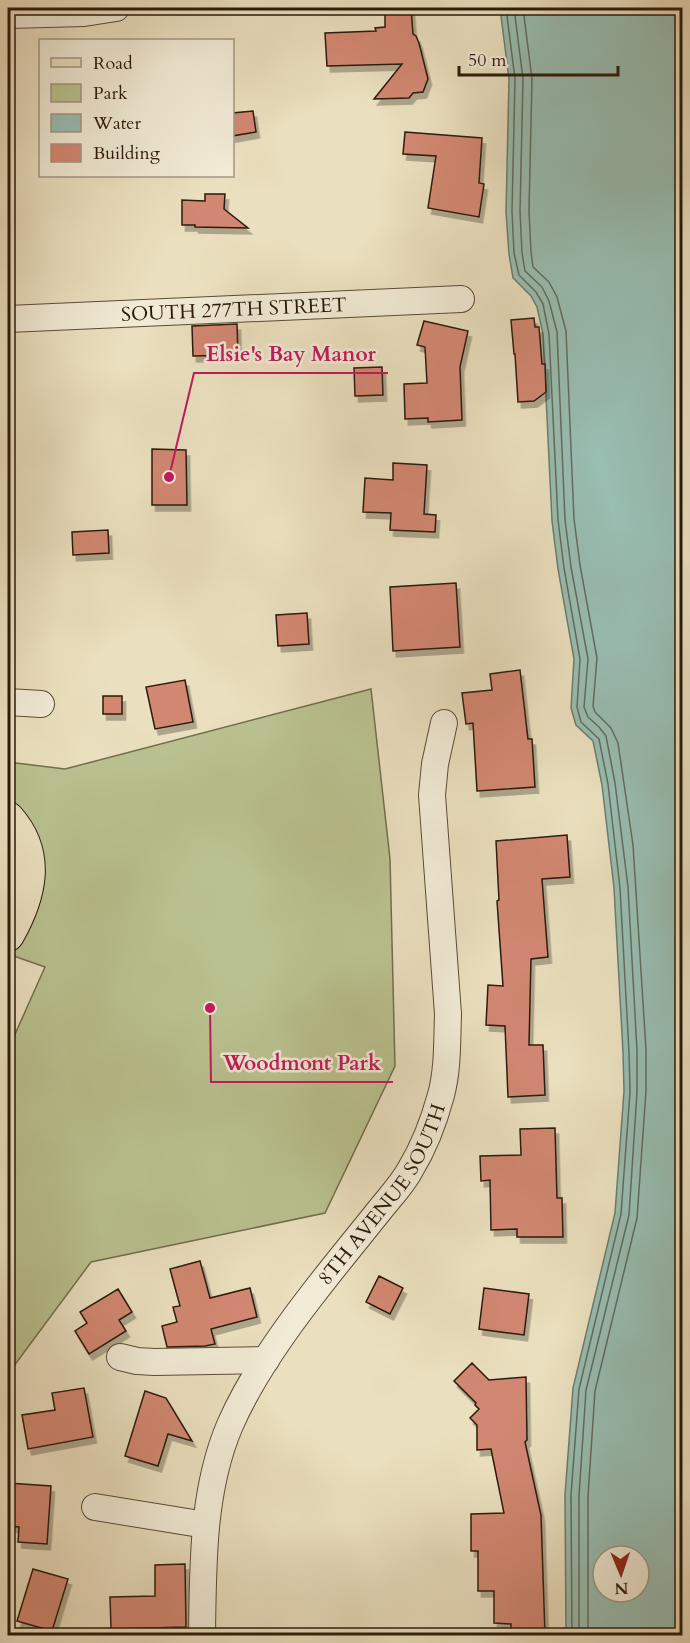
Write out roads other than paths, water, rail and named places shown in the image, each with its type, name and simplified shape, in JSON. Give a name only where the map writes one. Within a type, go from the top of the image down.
[{"type":"main road","points":[[8,818],[21,836],[29,861],[29,877],[22,905],[8,935]]},
{"type":"street","points":[[8,15],[84,13],[116,8]]},
{"type":"street","name":"SOUTH 277TH STREET","points":[[8,319],[461,299]]},
{"type":"street","points":[[8,702],[40,704]]},
{"type":"street","name":"8TH AVENUE SOUTH","points":[[202,1635],[206,1525],[215,1473],[230,1426],[266,1359],[312,1295],[409,1172],[425,1142],[442,1094],[448,1014],[432,795],[435,764],[444,723]]},
{"type":"street","points":[[120,1357],[154,1362],[266,1359]]},
{"type":"street","points":[[95,1507],[206,1525]]},
{"type":"water","points":[[500,8],[682,8],[682,1635],[566,1635],[565,1495],[573,1388],[615,1213],[624,1091],[623,1052],[614,888],[602,785],[593,741],[576,725],[571,708],[574,659],[552,521],[543,334],[537,307],[531,296],[513,278],[506,212],[509,79]]},
{"type":"place","name":"Elsie's Bay Manor","points":[[169,477]]},
{"type":"place","name":"Woodmont Park","points":[[210,1008]]}]
